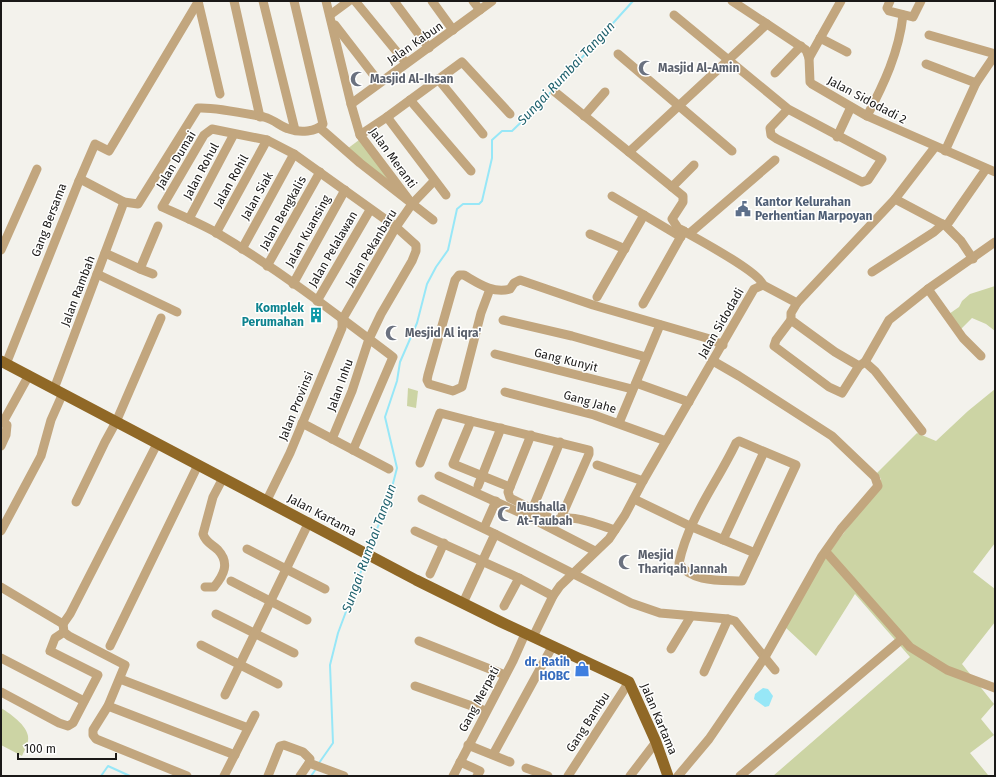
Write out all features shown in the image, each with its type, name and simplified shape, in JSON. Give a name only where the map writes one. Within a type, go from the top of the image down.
[{"type":"main road","name":"Jalan Kartama","points":[[3,362],[157,444],[309,522],[382,562],[552,647],[629,682],[656,742],[668,776]]},
{"type":"street","points":[[234,1],[260,116]]},
{"type":"street","points":[[263,1],[295,130]]},
{"type":"street","points":[[124,202],[135,204],[140,202],[198,108],[260,116],[279,122],[289,129],[295,130],[309,131],[320,128],[324,124],[294,1]]},
{"type":"street","name":"Jalan Meranti","points":[[326,1],[360,136],[412,204],[434,181]]},
{"type":"street","points":[[349,1],[331,19],[379,82]]},
{"type":"street","points":[[355,1],[406,63]]},
{"type":"street","points":[[394,1],[429,48]]},
{"type":"street","points":[[432,1],[453,30]]},
{"type":"street","points":[[473,1],[480,10]]},
{"type":"street","name":"Jalan Kabun","points":[[351,104],[379,82],[429,48],[492,1]]},
{"type":"street","points":[[732,1],[801,46],[806,50],[809,58]]},
{"type":"street","points":[[890,1],[887,10],[913,18],[921,1]]},
{"type":"street","points":[[198,2],[220,94]]},
{"type":"street","points":[[78,181],[95,144],[109,151],[198,2]]},
{"type":"street","points":[[809,58],[838,2]]},
{"type":"street","points":[[674,15],[788,109],[837,137],[882,159],[881,163],[868,180],[862,182],[771,135],[770,128],[788,109]]},
{"type":"street","points":[[867,116],[880,92],[890,68],[901,34],[903,15]]},
{"type":"street","points":[[629,152],[677,105],[767,24]]},
{"type":"street","points":[[929,35],[995,55],[991,68],[976,83],[945,151]]},
{"type":"street","points":[[820,38],[847,52]]},
{"type":"street","points":[[775,73],[801,46]]},
{"type":"street","points":[[618,54],[732,151]]},
{"type":"street","name":"Jalan Sidodadi 2","points":[[809,58],[810,82],[867,116],[935,147]]},
{"type":"street","points":[[360,136],[462,62],[510,114]]},
{"type":"street","points":[[926,64],[976,83]]},
{"type":"street","points":[[438,79],[483,134]]},
{"type":"street","points":[[555,92],[683,196],[684,200],[672,219],[678,228],[685,234]]},
{"type":"street","points":[[584,116],[605,92]]},
{"type":"street","points":[[410,100],[471,171]]},
{"type":"street","points":[[837,137],[851,107]]},
{"type":"street","points":[[386,117],[434,181],[446,194]]},
{"type":"street","name":"Jalan Pekanbaru","points":[[320,128],[360,163],[412,204],[396,227],[342,320]]},
{"type":"street","name":"Jalan Dumai","points":[[212,129],[234,134],[267,140],[294,154],[345,190],[370,210],[396,227],[416,245],[416,251],[369,339],[242,249],[216,233],[162,206],[204,135],[212,129]]},
{"type":"street","name":"Jalan Rohul","points":[[189,219],[234,134]]},
{"type":"street","name":"Jalan Rohil","points":[[216,233],[267,140]]},
{"type":"street","points":[[995,172],[935,147],[895,199],[797,303],[791,313],[791,320],[776,340],[774,346],[829,388],[842,393],[889,320],[928,289],[973,259],[995,242]]},
{"type":"street","name":"Jalan Siak","points":[[242,249],[294,154]]},
{"type":"street","points":[[642,304],[685,234],[775,160]]},
{"type":"street","points":[[672,187],[694,165]]},
{"type":"street","points":[[1,250],[37,169]]},
{"type":"street","points":[[872,272],[946,223],[986,169]]},
{"type":"street","name":"Jalan Bengkalis","points":[[267,266],[320,172]]},
{"type":"street","name":"Gang Bersama","points":[[3,362],[78,181],[82,180],[124,202]]},
{"type":"street","name":"Jalan Kuansing","points":[[293,284],[345,190]]},
{"type":"street","points":[[612,196],[644,215],[685,234],[749,271],[761,280],[763,285]]},
{"type":"street","points":[[895,199],[946,223],[961,241],[973,259]]},
{"type":"street","name":"Jalan Rambah","points":[[1,531],[41,456],[59,391],[97,274],[124,202]]},
{"type":"street","points":[[412,204],[433,220]]},
{"type":"street","name":"Jalan Pelalawan","points":[[317,301],[370,210]]},
{"type":"street","points":[[598,297],[644,215]]},
{"type":"street","points":[[140,269],[158,226]]},
{"type":"street","points":[[590,234],[625,249]]},
{"type":"street","points":[[105,253],[153,274]]},
{"type":"street","points":[[97,274],[177,312]]},
{"type":"street","points":[[490,289],[480,313],[462,387],[453,392],[429,384],[427,380],[428,375],[455,280],[459,275],[464,275],[490,289],[505,291],[510,289],[514,283],[520,280],[723,344]]},
{"type":"street","name":"Jalan Sidodadi","points":[[529,635],[553,596],[573,573],[609,539],[615,530],[754,289],[763,285],[797,303]]},
{"type":"street","points":[[928,289],[963,338],[981,356]]},
{"type":"street","points":[[76,502],[116,422],[161,318]]},
{"type":"street","name":"Jalan Provinsi","points":[[267,500],[302,423],[342,328],[342,320]]},
{"type":"street","points":[[503,320],[572,336],[646,357]]},
{"type":"street","points":[[791,320],[835,352],[875,371],[922,430]]},
{"type":"street","points":[[619,423],[660,325]]},
{"type":"street","points":[[353,450],[394,357],[369,339]]},
{"type":"street","name":"Jalan Inhu","points":[[332,438],[352,391],[369,339]]},
{"type":"street","name":"Gang Kunyit","points":[[495,354],[634,386],[689,402]]},
{"type":"street","points":[[678,776],[709,739],[765,657],[826,552],[858,507],[878,486],[878,482],[832,436],[713,361]]},
{"type":"street","points":[[1,446],[7,431],[6,424],[2,421],[29,375]]},
{"type":"street","name":"Gang Jahe","points":[[505,392],[619,423],[666,441]]},
{"type":"street","points":[[420,463],[440,413],[585,448],[589,450],[589,454],[560,520]]},
{"type":"street","points":[[448,475],[471,421]]},
{"type":"street","points":[[302,423],[389,469]]},
{"type":"street","points":[[478,486],[501,428]]},
{"type":"street","points":[[531,435],[508,492],[510,498],[554,520],[574,518],[615,530]]},
{"type":"street","points":[[532,510],[560,442]]},
{"type":"street","points":[[745,442],[764,452],[796,465],[742,581],[697,577],[682,569],[679,563],[690,526],[736,443],[745,442]]},
{"type":"street","points":[[1,692],[68,726],[73,723],[98,675],[50,651],[55,638],[63,628],[157,444]]},
{"type":"street","points":[[723,540],[764,452]]},
{"type":"street","points":[[453,464],[510,487]]},
{"type":"street","points":[[110,646],[198,465]]},
{"type":"street","points":[[597,466],[643,481]]},
{"type":"street","points":[[438,476],[496,501],[595,551]]},
{"type":"street","points":[[205,587],[214,587],[223,575],[226,566],[225,561],[217,550],[204,540],[202,534],[213,497],[223,478]]},
{"type":"street","points":[[422,499],[484,528],[631,603],[660,613],[728,619],[737,622],[775,670]]},
{"type":"street","points":[[634,499],[690,526],[755,553]]},
{"type":"street","points":[[484,528],[496,501]]},
{"type":"street","points":[[225,695],[309,522]]},
{"type":"street","points":[[416,531],[519,578],[553,596]]},
{"type":"street","points":[[463,603],[495,534]]},
{"type":"street","points":[[430,574],[444,543]]},
{"type":"street","points":[[247,549],[325,589]]},
{"type":"street","points":[[826,552],[902,638],[919,654],[947,670],[995,688]]},
{"type":"street","points":[[504,606],[519,578]]},
{"type":"street","points":[[231,581],[307,620]]},
{"type":"street","points":[[1,587],[63,628],[126,665],[108,706],[93,730],[93,734],[96,739],[187,776]]},
{"type":"street","points":[[216,614],[294,653]]},
{"type":"street","points":[[671,649],[691,616]]},
{"type":"street","points":[[704,672],[728,619]]},
{"type":"street","name":"Gang Merpati","points":[[453,776],[505,675],[529,635]]},
{"type":"street","points":[[740,776],[902,638]]},
{"type":"street","points":[[420,641],[505,675]]},
{"type":"street","points":[[201,645],[278,684]]},
{"type":"street","points":[[495,751],[552,647]]},
{"type":"street","points":[[1,658],[84,701]]},
{"type":"street","points":[[120,679],[248,728]]},
{"type":"street","name":"Gang Bambu","points":[[568,776],[629,682]]},
{"type":"street","points":[[415,686],[486,711]]},
{"type":"street","points":[[108,706],[235,755]]},
{"type":"street","points":[[224,776],[255,714]]},
{"type":"street","points":[[630,776],[656,742]]},
{"type":"street","points":[[268,776],[280,746],[284,745],[303,752],[310,758],[314,765],[344,776]]},
{"type":"street","points":[[468,745],[510,762]]},
{"type":"street","points":[[460,762],[480,771],[477,776]]},
{"type":"street","points":[[300,776],[314,765]]},
{"type":"street","points":[[526,768],[548,776]]},
{"type":"green space","points":[[359,140],[403,195],[347,149]]},
{"type":"green space","points":[[995,286],[995,331],[986,324],[972,318],[960,330],[949,314],[959,307],[962,301],[970,294]]},
{"type":"green space","points":[[408,388],[418,391],[416,408],[407,406]]},
{"type":"green space","points":[[995,389],[995,543],[973,572],[995,589],[995,622],[962,664],[994,704],[981,719],[994,735],[970,753],[988,775],[773,776],[910,657],[855,594],[816,656],[784,626],[824,559],[881,484],[881,479],[877,473],[917,433],[936,441],[968,411]]},
{"type":"green space","points":[[1,708],[19,722],[26,731],[28,741],[22,756],[1,745]]},
{"type":"water","points":[[763,688],[768,689],[773,696],[769,706],[765,707],[754,699],[755,694]]},
{"type":"waterway","name":"Sungai Rumbai Tangun","points":[[369,550],[390,495],[397,468],[385,417],[397,381],[400,362],[417,323],[427,284],[436,267],[448,250],[457,209],[463,204],[479,204],[482,201],[492,158],[492,140],[502,131],[512,131],[540,104],[633,1]]},
{"type":"waterway","name":"Sungai Rumbai Tangun","points":[[319,763],[333,743],[330,665],[338,633],[366,558]]},
{"type":"waterway","points":[[101,776],[108,766],[130,776]]},
{"type":"waterway","name":"Sungai Rumbai Tangun","points":[[311,776],[316,769]]},
{"type":"place","name":"Masjid Al-Amin","points":[[646,68]]},
{"type":"place","name":"Masjid Al-Ihsan","points":[[358,79]]},
{"type":"place","name":"Kantor Kelurahan Perhentian Marpoyan","points":[[743,209]]},
{"type":"place","name":"Komplek Perumahan","points":[[316,315]]},
{"type":"place","name":"Mesjid Al iqra'","points":[[393,333]]},
{"type":"place","name":"Mushalla At-Taubah","points":[[505,514]]},
{"type":"place","name":"Mesjid Thariqah Jannah","points":[[626,562]]},
{"type":"place","name":"dr. Ratih HOBC","points":[[582,669]]}]
